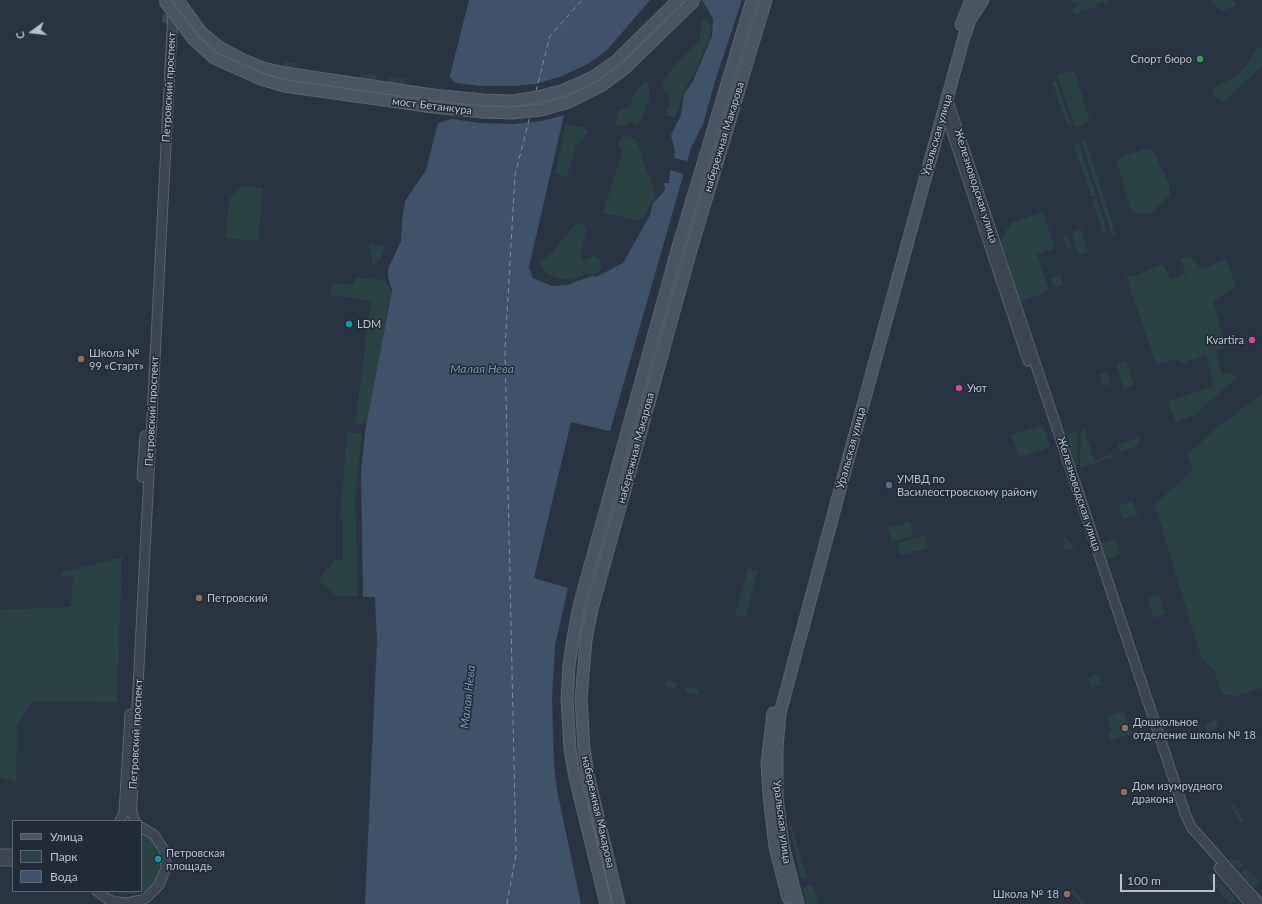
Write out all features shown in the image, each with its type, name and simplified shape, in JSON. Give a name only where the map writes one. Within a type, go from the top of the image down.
[{"type":"main road","name":"мост Бетанкура","points":[[164,0],[194,40],[214,58],[261,80],[284,86],[433,107],[482,112],[513,113],[541,110],[569,102],[600,86],[624,69],[695,0]]},
{"type":"main road","name":"мост Бетанкура","points":[[178,0],[201,32],[219,47],[241,59],[263,68],[316,78],[433,95],[512,101],[538,98],[564,90],[594,77],[616,61],[678,0]]},
{"type":"main road","name":"набережная Макарова","points":[[606,904],[577,785],[570,749],[568,723],[568,680],[573,638],[579,606],[678,247],[752,0]]},
{"type":"main road","name":"набережная Макарова","points":[[619,904],[588,775],[584,748],[581,699],[586,640],[592,609],[691,250],[766,0]]},
{"type":"main road","name":"Уральская улица","points":[[798,904],[783,845],[777,798],[777,749],[780,713],[944,110],[945,96],[966,31],[973,14],[982,0]]},
{"type":"main road","name":"Уральская улица","points":[[790,904],[775,847],[769,795],[767,764],[773,712],[818,543],[945,96],[969,3]]},
{"type":"street","name":"Петровский проспект","points":[[135,820],[132,813],[174,0]]},
{"type":"street","name":"Петровский проспект","points":[[120,820],[124,812],[130,730],[167,23]]},
{"type":"street","name":"Железноводская улица","points":[[945,96],[1186,816],[1192,828],[1260,904]]},
{"type":"street","name":"Железноводская улица","points":[[944,110],[1181,818],[1187,830],[1250,904]]},
{"type":"street","points":[[938,131],[943,127],[950,130]]},
{"type":"street","points":[[98,892],[109,900],[128,903],[146,898],[159,885],[166,868],[164,850],[154,835],[142,828]]},
{"type":"street","points":[[0,854],[12,854]]},
{"type":"street","points":[[0,861],[12,861]]},
{"type":"green space","points":[[1068,0],[1110,0],[1109,3],[1105,5],[1104,2],[1096,4],[1097,7],[1083,11],[1082,6],[1081,13],[1075,14],[1072,10],[1079,4]]},
{"type":"green space","points":[[1210,0],[1233,0],[1236,6],[1221,11]]},
{"type":"green space","points":[[704,19],[709,23],[711,28],[710,37],[693,76],[682,94],[679,109],[675,117],[665,115],[670,103],[669,96],[664,89],[662,82],[700,39],[701,23]]},
{"type":"green space","points":[[1262,48],[1262,66],[1226,100],[1219,100],[1213,93],[1214,88],[1236,76],[1246,66],[1257,49]]},
{"type":"green space","points":[[285,62],[296,63],[295,73],[283,71]]},
{"type":"green space","points":[[1074,70],[1090,121],[1075,127],[1057,75]]},
{"type":"green space","points":[[361,73],[377,75],[375,85],[359,82]]},
{"type":"green space","points":[[388,77],[405,79],[404,89],[387,86]]},
{"type":"green space","points":[[646,81],[649,86],[649,99],[642,119],[637,125],[630,122],[625,125],[618,126],[616,122],[617,111],[629,107],[635,92]]},
{"type":"green space","points":[[1056,81],[1072,128],[1067,124],[1052,82]]},
{"type":"green space","points":[[565,125],[582,127],[588,131],[582,141],[577,143],[567,177],[556,173]]},
{"type":"green space","points":[[623,135],[636,139],[656,197],[651,202],[647,212],[640,221],[603,213],[623,149],[618,145]]},
{"type":"green space","points":[[1085,139],[1116,235],[1112,236],[1081,140]]},
{"type":"green space","points":[[1078,141],[1096,196],[1092,197],[1074,147]]},
{"type":"green space","points":[[1149,148],[1153,150],[1169,184],[1170,194],[1152,213],[1135,213],[1130,208],[1117,162],[1121,157]]},
{"type":"green space","points":[[242,186],[263,188],[258,241],[226,238],[229,200]]},
{"type":"green space","points":[[1097,198],[1107,231],[1103,232],[1092,200]]},
{"type":"green space","points":[[1043,212],[1055,248],[1037,254],[1049,291],[1021,301],[1001,239],[1012,222]]},
{"type":"green space","points":[[584,224],[587,229],[581,254],[582,261],[593,256],[600,259],[601,267],[597,274],[586,274],[571,280],[561,279],[547,274],[539,263],[553,252],[570,230],[576,225]]},
{"type":"green space","points":[[1081,229],[1088,252],[1079,255],[1071,232]]},
{"type":"green space","points":[[1067,235],[1072,248],[1067,249],[1063,236]]},
{"type":"green space","points":[[369,244],[385,246],[381,258],[373,266]]},
{"type":"green space","points":[[1189,256],[1202,269],[1226,259],[1236,286],[1213,302],[1226,347],[1216,350],[1222,375],[1231,373],[1237,377],[1193,416],[1176,422],[1168,401],[1214,386],[1206,355],[1181,363],[1179,359],[1156,364],[1126,277],[1137,275],[1159,265],[1164,266],[1170,279],[1186,274],[1180,259]]},
{"type":"green space","points":[[1060,275],[1063,284],[1053,287],[1050,278]]},
{"type":"green space","points":[[355,277],[385,281],[391,291],[368,423],[355,424],[371,301],[330,295],[332,283],[354,285]]},
{"type":"green space","points":[[1126,360],[1134,385],[1124,389],[1116,364]]},
{"type":"green space","points":[[1107,372],[1111,384],[1103,386],[1099,375]]},
{"type":"green space","points":[[1262,394],[1262,688],[1232,697],[1231,694],[1224,695],[1220,689],[1214,669],[1202,660],[1155,505],[1193,469],[1187,455],[1215,429]]},
{"type":"green space","points":[[1043,425],[1050,447],[1019,457],[1011,435]]},
{"type":"green space","points":[[1084,429],[1094,460],[1112,454],[1113,457],[1080,468],[1081,430]]},
{"type":"green space","points":[[1077,431],[1077,468],[1066,435]]},
{"type":"green space","points":[[347,432],[362,434],[355,497],[358,596],[337,596],[318,580],[335,559],[342,560],[343,563],[343,520],[340,519]]},
{"type":"green space","points":[[1139,437],[1140,440],[1134,448],[1120,452],[1118,445]]},
{"type":"green space","points":[[1133,501],[1138,515],[1123,519],[1119,505]]},
{"type":"green space","points":[[910,522],[913,536],[892,541],[888,528]]},
{"type":"green space","points":[[925,535],[928,548],[900,555],[897,543]]},
{"type":"green space","points":[[1064,537],[1075,547],[1064,550]]},
{"type":"green space","points":[[1111,540],[1116,541],[1120,554],[1107,559],[1102,543]]},
{"type":"green space","points":[[122,557],[117,702],[33,701],[17,725],[16,782],[0,777],[0,610],[71,607],[73,576],[62,577],[61,573]]},
{"type":"green space","points":[[748,569],[758,571],[745,617],[735,615]]},
{"type":"green space","points":[[1159,594],[1165,614],[1154,618],[1147,598]]},
{"type":"green space","points":[[1099,674],[1102,684],[1091,688],[1087,678]]},
{"type":"green space","points":[[666,680],[676,683],[675,689],[665,686]]},
{"type":"green space","points":[[686,686],[699,689],[698,695],[685,691]]},
{"type":"green space","points":[[1124,711],[1132,734],[1111,740],[1108,732],[1112,731],[1107,717]]},
{"type":"green space","points":[[1216,720],[1218,728],[1207,731],[1205,724]]},
{"type":"green space","points":[[1234,804],[1244,821],[1240,823],[1231,806]]},
{"type":"green space","points":[[790,820],[807,878],[801,879]]},
{"type":"green space","points":[[142,834],[148,837],[154,844],[160,861],[156,879],[143,891]]},
{"type":"green space","points":[[1229,859],[1239,860],[1244,866],[1239,870]]},
{"type":"green space","points":[[1246,868],[1259,882],[1254,887],[1241,872]]},
{"type":"green space","points":[[1212,873],[1220,881],[1213,884],[1207,877]]},
{"type":"green space","points":[[1220,882],[1237,901],[1230,904],[1213,885]]},
{"type":"green space","points":[[808,885],[813,885],[819,904],[807,904],[802,889]]},
{"type":"green space","points":[[1073,889],[1086,904],[1081,904],[1070,892]]},
{"type":"green space","points":[[116,892],[140,892],[134,894]]},
{"type":"water","name":"Малая Нева","points":[[469,0],[650,0],[608,49],[589,81],[564,115],[529,267],[533,278],[552,286],[567,285],[592,276],[596,277],[623,263],[650,215],[653,203],[665,189],[664,183],[669,183],[670,171],[675,153],[671,135],[681,115],[684,94],[693,81],[712,36],[713,19],[702,0],[742,0],[716,78],[703,124],[691,148],[610,431],[571,422],[534,578],[568,588],[555,646],[552,698],[554,765],[557,790],[581,904],[365,904],[377,641],[375,597],[363,597],[361,473],[365,432],[392,290],[388,277],[388,269],[401,241],[405,201],[426,170]]},
{"type":"pier","points":[[618,42],[610,50],[591,83],[568,114],[542,121],[513,124],[480,123],[452,119],[435,124],[448,76],[456,83],[481,86],[536,84],[562,76],[588,64]]},
{"type":"pier","points":[[674,158],[687,161],[684,174],[670,170]]},
{"type":"ferry route","points":[[536,91],[550,36],[582,0]]},
{"type":"ferry route","points":[[507,904],[516,854],[505,349],[515,175],[530,116]]},
{"type":"tunnel","points":[[167,23],[168,1]]},
{"type":"place","name":"Спорт бюро","points":[[1200,59]]},
{"type":"place","name":"LDM","points":[[349,324]]},
{"type":"place","name":"Kvartira","points":[[1252,340]]},
{"type":"place","name":"Школа № 99 «Старт»","points":[[81,359]]},
{"type":"place","name":"Уют","points":[[959,388]]},
{"type":"place","name":"УМВД по Василеостровскому району","points":[[889,485]]},
{"type":"place","name":"Петровский","points":[[199,598]]},
{"type":"place","name":"Дошкольное отделение школы № 18","points":[[1125,728]]},
{"type":"place","name":"Дом изумрудного дракона","points":[[1124,792]]},
{"type":"place","name":"Петровская площадь","points":[[158,859]]},
{"type":"place","name":"Школа № 18","points":[[1067,894]]}]
